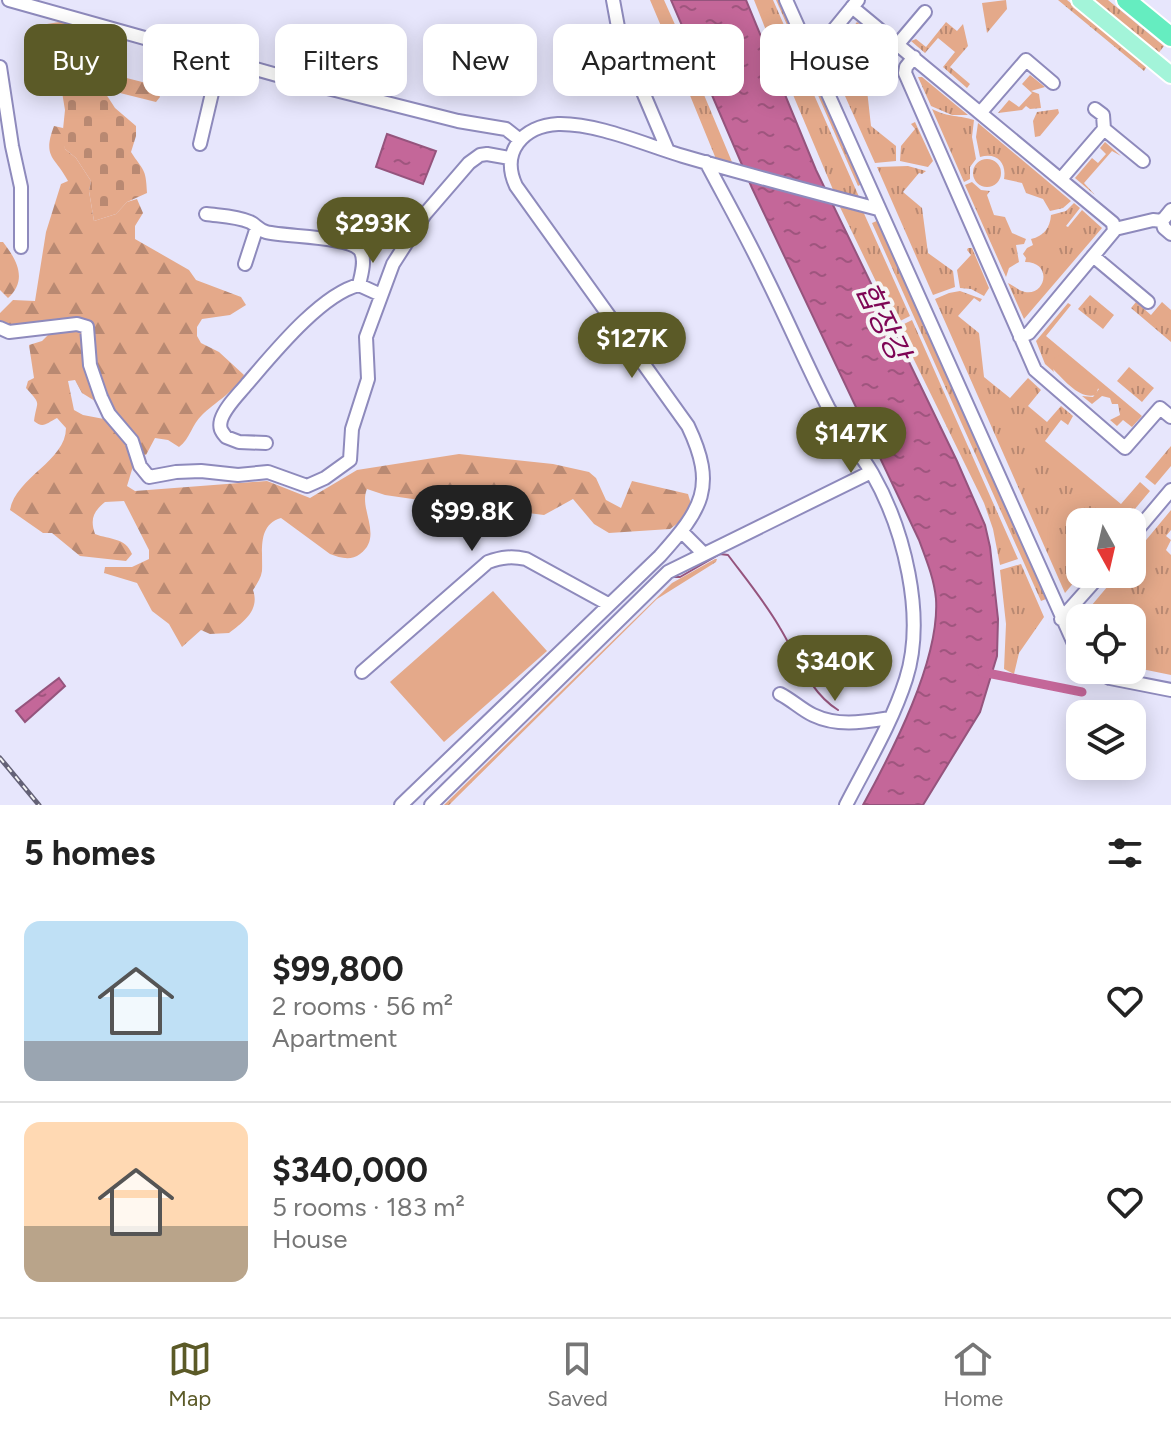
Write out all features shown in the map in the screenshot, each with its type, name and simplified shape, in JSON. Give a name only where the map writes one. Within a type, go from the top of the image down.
[{"type":"highway","points":[[1126,0],[1171,37]]},
{"type":"highway","points":[[1142,0],[1171,25]]},
{"type":"main road","points":[[1080,0],[1171,75]]},
{"type":"street","points":[[9,0],[143,37]]},
{"type":"street","points":[[613,0],[620,38],[668,151]]},
{"type":"street","points":[[786,0],[796,24]]},
{"type":"street","points":[[838,24],[855,3],[877,24]]},
{"type":"street","points":[[925,12],[898,44],[1113,223],[1115,229]]},
{"type":"street","points":[[914,57],[905,73],[1040,376],[1125,448],[1160,408],[1171,417]]},
{"type":"street","points":[[981,112],[1026,60],[1053,83]]},
{"type":"street","points":[[0,67],[21,187],[21,247]]},
{"type":"street","points":[[259,69],[430,114],[506,129],[520,140]]},
{"type":"street","points":[[200,144],[211,96]]},
{"type":"street","points":[[828,96],[1066,629]]},
{"type":"street","points":[[1061,179],[1104,129],[1103,115],[1095,109]]},
{"type":"street","points":[[401,805],[660,556],[682,532],[697,509],[702,493],[704,470],[688,426],[516,186],[510,158],[520,140],[549,125],[590,128],[878,209]]},
{"type":"street","points":[[1104,129],[1143,161]]},
{"type":"street","points":[[0,328],[9,332],[77,324],[87,327],[90,365],[101,397],[109,414],[132,441],[140,466],[149,477],[176,472],[238,475],[268,472],[307,486],[325,478],[350,460],[352,429],[368,379],[366,337],[396,257],[456,176],[480,155],[510,158]]},
{"type":"street","points":[[706,162],[764,272],[829,409],[871,472],[896,526],[911,591],[910,664],[890,718],[846,805]]},
{"type":"street","points":[[1162,221],[1171,210]]},
{"type":"street","points":[[206,214],[237,218],[265,232],[316,237],[357,247],[363,258],[359,285]]},
{"type":"street","points":[[1020,337],[1029,333],[1115,229],[1153,220],[1162,221]]},
{"type":"street","points":[[1162,221],[1171,234]]},
{"type":"street","points":[[245,264],[257,227]]},
{"type":"street","points":[[1093,256],[1148,302]]},
{"type":"street","points":[[359,285],[381,295]]},
{"type":"street","points":[[266,443],[239,442],[226,437],[220,426],[222,417],[273,351],[336,296],[359,285]]},
{"type":"street","points":[[431,805],[668,572],[871,472]]},
{"type":"street","points":[[1146,519],[1171,490]]},
{"type":"street","points":[[682,532],[704,554]]},
{"type":"street","points":[[362,672],[488,562],[498,559],[512,556],[526,559],[608,604]]},
{"type":"street","points":[[1061,619],[1089,588]]},
{"type":"street","points":[[1140,684],[1171,690]]},
{"type":"street","points":[[780,694],[811,714],[827,720],[850,724],[890,718]]},
{"type":"green space","points":[[650,0],[664,0],[675,24],[660,24]]},
{"type":"green space","points":[[754,0],[773,0],[784,24],[764,24]]},
{"type":"green space","points":[[776,0],[781,0],[792,24],[787,24]]},
{"type":"green space","points":[[1006,0],[1007,9],[987,33],[982,3]]},
{"type":"green space","points":[[1058,0],[1067,0],[1147,66],[1144,71]]},
{"type":"green space","points":[[1092,0],[1108,0],[1164,46],[1157,55]]},
{"type":"green space","points":[[946,22],[957,31],[963,24],[968,46],[950,67],[970,84],[967,88],[943,67],[955,52],[938,38],[925,53],[911,41],[916,39],[926,47]]},
{"type":"green space","points":[[1030,75],[1045,87],[1031,91],[1039,94],[1041,108],[1030,109],[1026,106],[1022,110],[998,113],[1009,100],[1019,107],[1032,93],[1022,84]]},
{"type":"green space","points":[[918,77],[922,77],[968,115],[952,115],[931,106]]},
{"type":"green space","points":[[127,78],[143,82],[143,96],[160,96],[156,102],[127,95]]},
{"type":"green space","points":[[63,96],[107,96],[115,108],[136,126],[131,152],[143,170],[147,193],[127,202],[116,214],[94,221],[89,191],[91,181],[76,158],[65,149],[62,139],[65,110]]},
{"type":"green space","points":[[690,96],[704,96],[732,162],[716,159]]},
{"type":"green space","points":[[794,96],[815,96],[860,199],[834,192]]},
{"type":"green space","points":[[818,96],[823,96],[862,184],[858,186]]},
{"type":"green space","points":[[845,96],[868,96],[871,126],[896,146],[896,161],[875,163]]},
{"type":"green space","points":[[932,109],[974,120],[972,137],[976,159],[970,167],[970,179],[964,182]]},
{"type":"green space","points":[[1058,109],[1059,113],[1040,136],[1035,137],[1033,121],[1037,112]]},
{"type":"green space","points":[[915,122],[933,161],[928,167],[900,161],[901,146],[915,129],[911,124]]},
{"type":"green space","points":[[978,123],[1071,201],[1063,208],[1050,211],[1043,199],[1026,193],[1022,183],[1004,179],[1004,168],[999,160],[991,156],[980,157],[976,137]]},
{"type":"green space","points":[[54,126],[63,128],[65,149],[76,158],[91,181],[89,191],[94,221],[116,214],[127,202],[137,199],[143,213],[135,226],[135,239],[189,270],[196,280],[241,297],[246,305],[230,315],[202,319],[197,327],[201,343],[219,352],[244,375],[199,419],[179,447],[168,440],[155,438],[146,455],[139,454],[129,430],[102,391],[94,364],[91,325],[86,320],[12,329],[0,321],[0,313],[13,300],[35,301],[46,232],[61,184],[68,181],[50,151]]},
{"type":"green space","points":[[1105,142],[1121,156],[1112,151],[1084,183],[1095,195],[1075,178],[1092,158],[1098,163],[1106,154],[1100,148]]},
{"type":"green space","points":[[987,159],[997,163],[1001,173],[997,183],[987,187],[977,183],[973,173],[977,163]]},
{"type":"green space","points":[[908,166],[926,171],[919,173],[903,192],[922,208],[928,253],[953,271],[955,287],[933,295],[877,167]]},
{"type":"green space","points":[[972,182],[981,190],[990,191],[987,195],[994,215],[1005,217],[1012,233],[1026,239],[1024,244],[1016,245],[1019,262],[1009,268],[1006,277],[965,185]]},
{"type":"green space","points":[[838,203],[862,209],[910,316],[896,323]]},
{"type":"green space","points":[[1074,203],[1080,208],[1066,226],[1082,210],[1102,228],[1024,319],[1008,283],[1025,292],[1038,289],[1043,273],[1034,263],[1025,262],[1023,254],[1033,245],[1031,239],[1046,231],[1051,215],[1066,211]]},
{"type":"green space","points":[[879,220],[1046,599],[1041,601],[872,223]]},
{"type":"green space","points":[[0,242],[16,263],[19,277],[8,298],[0,290]]},
{"type":"green space","points":[[968,248],[972,248],[989,288],[984,296],[971,289],[960,288],[957,270],[971,255]]},
{"type":"green space","points":[[960,291],[982,299],[980,302],[974,298],[958,316],[979,333],[984,377],[1010,398],[1028,378],[1041,390],[1028,406],[1047,422],[1061,406],[1073,416],[1068,425],[1061,420],[1045,441],[1121,504],[1140,482],[1150,491],[1136,508],[1066,508],[1066,588],[1069,588],[1065,593],[935,299]]},
{"type":"green space","points":[[1090,295],[1114,315],[1103,329],[1078,309]]},
{"type":"green space","points":[[1136,302],[1151,315],[1162,302],[1171,310],[1171,342],[1131,308]]},
{"type":"green space","points":[[1068,303],[1071,305],[1046,336],[1142,416],[1132,427],[1123,420],[1117,426],[1110,420],[1120,415],[1118,404],[1112,404],[1110,398],[1102,396],[1092,404],[1082,396],[1093,397],[1099,389],[1053,369],[1054,372],[1045,364],[1036,341]]},
{"type":"green space","points":[[912,320],[1018,559],[1000,565],[984,503],[898,327]]},
{"type":"green space","points":[[81,327],[96,395],[95,401],[82,393],[75,380],[68,381],[74,410],[104,419],[128,444],[134,463],[127,486],[135,491],[267,481],[310,498],[357,470],[459,454],[553,464],[589,472],[596,478],[606,500],[621,508],[632,481],[688,494],[691,504],[682,520],[670,529],[609,533],[594,524],[573,499],[544,515],[503,510],[491,516],[488,526],[480,531],[464,512],[447,504],[385,495],[367,489],[365,505],[370,539],[360,554],[342,558],[330,554],[281,518],[273,521],[263,540],[262,571],[253,590],[254,604],[249,615],[229,633],[210,634],[201,630],[182,647],[169,624],[152,611],[137,583],[104,573],[105,567],[132,567],[149,559],[149,550],[124,501],[105,502],[95,513],[93,524],[95,534],[121,542],[129,549],[132,554],[126,561],[80,556],[52,533],[43,533],[10,510],[21,488],[58,450],[66,428],[57,418],[43,425],[34,421],[37,403],[26,388],[28,381],[34,378],[29,345],[42,341],[52,331]]},
{"type":"green space","points":[[1062,354],[1096,379],[1099,385],[1096,395],[1078,392],[1053,369],[1053,359]]},
{"type":"green space","points":[[1129,367],[1154,388],[1142,402],[1117,381]]},
{"type":"green space","points":[[1171,446],[1171,466],[1155,485],[1145,477]]},
{"type":"green space","points":[[1171,510],[1171,530],[1166,536],[1171,540],[1166,550],[1171,555],[1171,675],[1146,670],[1146,604],[1093,604],[1106,588],[1146,588],[1146,540]]},
{"type":"green space","points":[[715,559],[716,562],[657,599],[449,805],[444,805],[672,583]]},
{"type":"green space","points":[[1021,564],[1044,617],[1019,653],[1014,674],[1004,669],[1006,624],[1000,570]]},
{"type":"green space","points":[[493,591],[547,651],[444,742],[390,682]]},
{"type":"water","name":"합장강","points":[[671,0],[746,0],[760,34],[760,96],[786,96],[816,170],[985,525],[998,619],[997,656],[980,712],[923,805],[863,805],[912,705],[930,649],[936,599],[929,569],[919,540],[752,188],[712,96],[744,96],[744,24],[681,24]]},
{"type":"water","points":[[387,134],[436,151],[423,184],[376,167]]},
{"type":"water","points":[[59,678],[65,686],[25,722],[16,711]]},
{"type":"waterway","points":[[673,577],[680,577],[720,554],[728,555],[774,618],[811,684],[838,710]]},
{"type":"waterway","points":[[982,672],[1082,692]]},
{"type":"railway","points":[[0,758],[39,805]]}]
